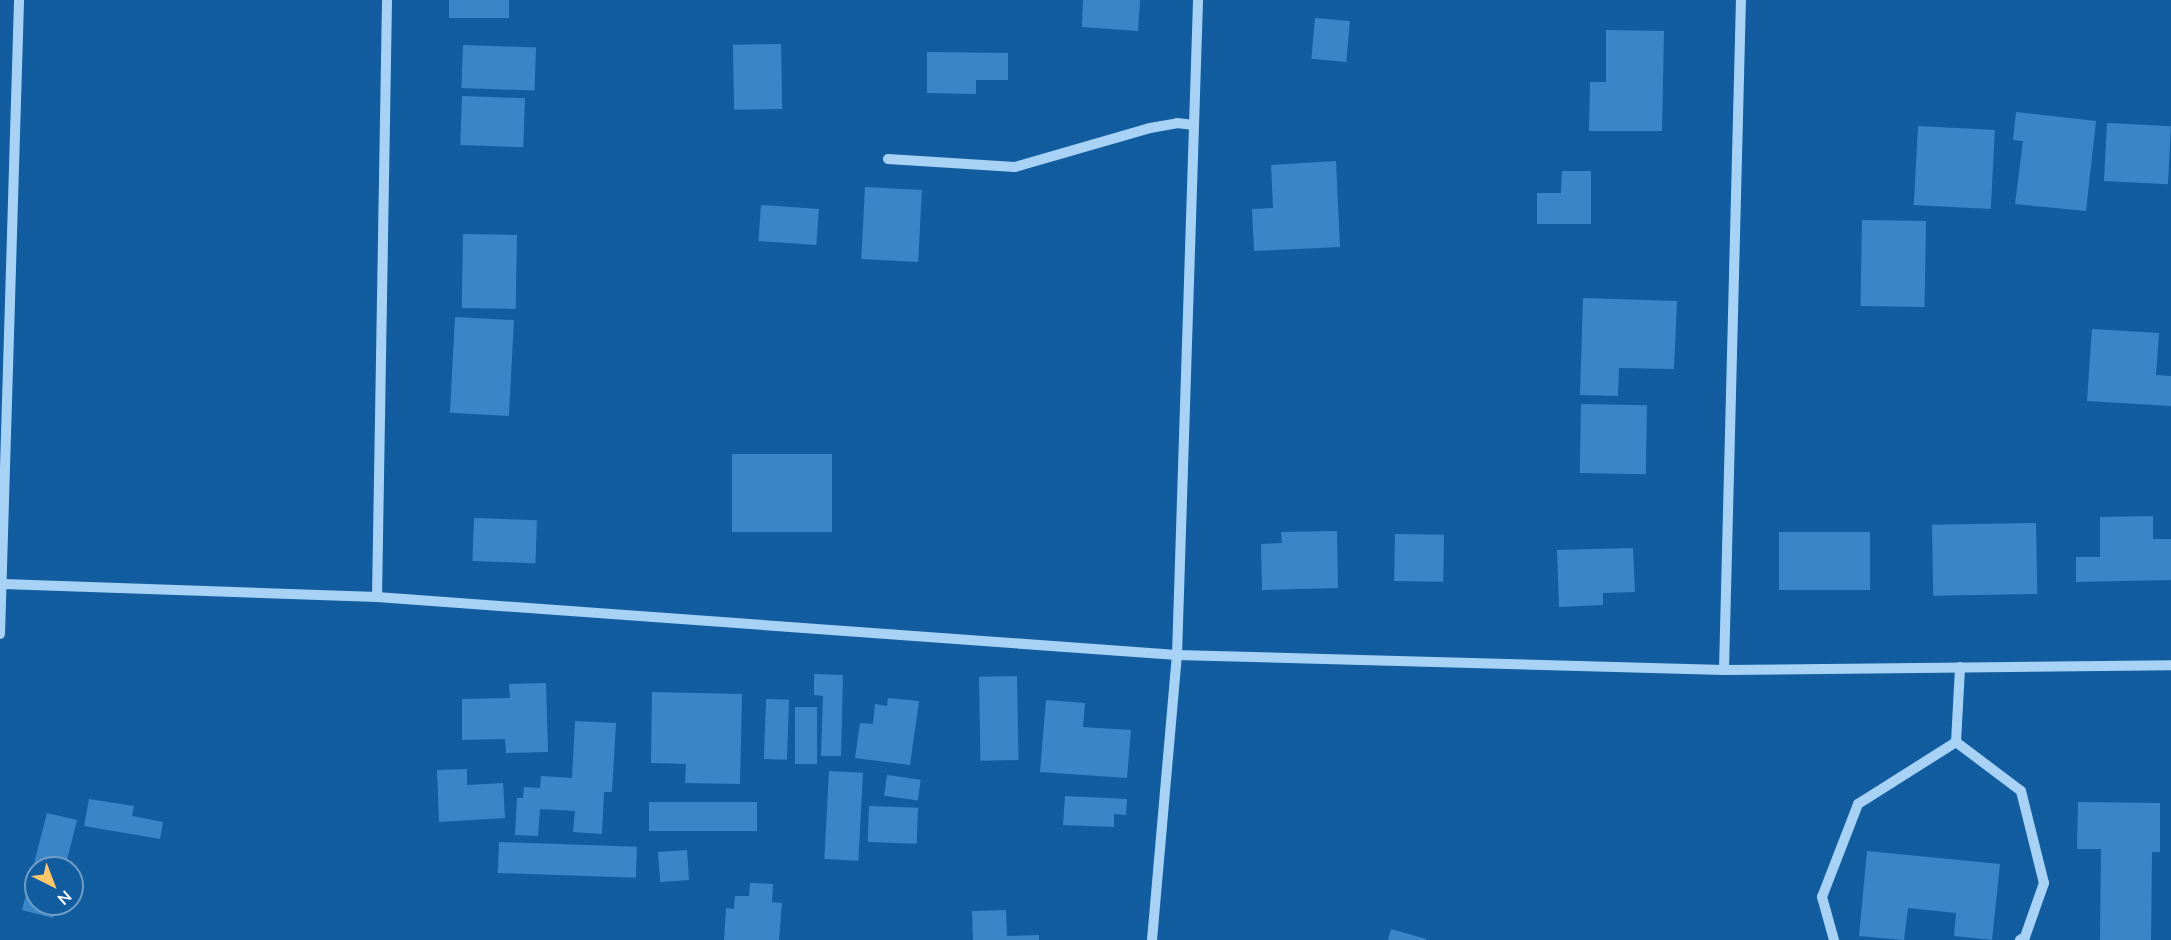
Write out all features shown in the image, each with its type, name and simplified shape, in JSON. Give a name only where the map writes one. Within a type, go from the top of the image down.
[{"type":"street","points":[[0,634],[3,584],[4,418],[19,0]]},
{"type":"street","points":[[377,597],[387,0]]},
{"type":"street","points":[[1152,940],[1177,655],[1198,0]]},
{"type":"street","points":[[1724,670],[1741,0]]},
{"type":"street","points":[[888,159],[1015,167],[1150,128],[1177,123],[1194,125]]},
{"type":"street","points":[[3,584],[377,597],[1177,655],[1724,670],[2171,665]]},
{"type":"street","points":[[1956,741],[1960,667]]},
{"type":"street","points":[[1834,940],[1822,897],[1858,804],[1956,741]]},
{"type":"street","points":[[1956,741],[2021,791],[2044,883],[2025,937],[2020,940]]},
{"type":"building","points":[[449,0],[509,0],[509,18],[449,18]]},
{"type":"building","points":[[1083,0],[1140,0],[1138,31],[1082,27]]},
{"type":"building","points":[[1315,18],[1350,21],[1346,62],[1311,59]]},
{"type":"building","points":[[1606,30],[1664,31],[1662,131],[1589,131],[1590,82],[1606,82]]},
{"type":"building","points":[[781,44],[782,109],[734,110],[733,45]]},
{"type":"building","points":[[463,45],[536,48],[534,91],[461,88]]},
{"type":"building","points":[[927,52],[1008,53],[1008,80],[976,80],[976,94],[927,93]]},
{"type":"building","points":[[462,96],[525,98],[523,147],[460,145]]},
{"type":"building","points":[[2016,112],[2096,121],[2086,211],[2015,204],[2023,141],[2013,140]]},
{"type":"building","points":[[2107,123],[2171,126],[2168,184],[2104,181]]},
{"type":"building","points":[[1918,126],[1995,130],[1991,209],[1914,205]]},
{"type":"building","points":[[1336,161],[1340,247],[1254,251],[1252,209],[1273,208],[1271,165]]},
{"type":"building","points":[[1562,171],[1591,171],[1591,224],[1537,224],[1537,193],[1561,193]]},
{"type":"building","points":[[865,187],[922,190],[918,262],[861,259]]},
{"type":"building","points":[[761,205],[819,209],[816,245],[758,241]]},
{"type":"building","points":[[1862,220],[1926,221],[1924,307],[1860,306]]},
{"type":"building","points":[[463,234],[517,235],[516,309],[462,308]]},
{"type":"building","points":[[1583,298],[1677,301],[1674,369],[1619,368],[1618,396],[1580,395]]},
{"type":"building","points":[[455,317],[514,320],[509,416],[450,413]]},
{"type":"building","points":[[2092,329],[2159,333],[2156,375],[2171,376],[2171,406],[2087,401]]},
{"type":"building","points":[[1581,404],[1647,405],[1646,474],[1580,473]]},
{"type":"building","points":[[732,454],[832,454],[832,532],[732,532]]},
{"type":"building","points":[[2153,516],[2153,539],[2171,539],[2171,580],[2076,582],[2076,557],[2100,557],[2100,517]]},
{"type":"building","points":[[474,518],[537,520],[535,563],[472,561]]},
{"type":"building","points":[[2036,523],[2037,594],[1933,596],[1932,525]]},
{"type":"building","points":[[1337,531],[1338,588],[1262,590],[1261,544],[1282,543],[1281,532]]},
{"type":"building","points":[[1779,532],[1870,532],[1870,590],[1779,590]]},
{"type":"building","points":[[1395,534],[1444,535],[1443,582],[1394,581]]},
{"type":"building","points":[[1633,548],[1635,592],[1603,593],[1603,605],[1559,607],[1557,550]]},
{"type":"building","points":[[814,674],[843,675],[841,756],[821,756],[823,696],[814,695]]},
{"type":"building","points":[[1017,676],[1018,760],[980,761],[979,677]]},
{"type":"building","points":[[546,683],[548,752],[506,753],[505,739],[462,740],[462,699],[510,698],[509,684]]},
{"type":"building","points":[[652,692],[742,694],[740,784],[685,783],[686,764],[651,763]]},
{"type":"building","points":[[888,698],[919,701],[910,765],[855,758],[860,723],[873,724],[875,704],[887,706]]},
{"type":"building","points":[[766,699],[789,700],[787,760],[764,759]]},
{"type":"building","points":[[1046,700],[1085,703],[1083,727],[1131,730],[1127,778],[1040,772]]},
{"type":"building","points":[[795,707],[817,707],[817,764],[795,764]]},
{"type":"building","points":[[575,721],[616,723],[612,792],[604,792],[602,834],[573,832],[575,811],[540,809],[538,836],[515,835],[517,798],[523,798],[524,787],[540,788],[541,776],[572,778]]},
{"type":"building","points":[[467,769],[467,785],[503,783],[505,818],[439,822],[437,770]]},
{"type":"building","points":[[829,771],[863,773],[858,861],[824,859]]},
{"type":"building","points":[[887,775],[921,780],[918,801],[884,796]]},
{"type":"building","points":[[1065,796],[1127,799],[1126,815],[1114,814],[1114,827],[1063,825]]},
{"type":"building","points":[[89,799],[134,806],[132,816],[163,822],[160,839],[84,826]]},
{"type":"building","points":[[649,802],[757,802],[757,831],[649,831]]},
{"type":"building","points":[[2078,802],[2160,803],[2160,852],[2152,852],[2151,940],[2100,940],[2101,849],[2077,849]]},
{"type":"building","points":[[869,806],[918,808],[917,844],[868,842]]},
{"type":"building","points":[[47,813],[77,820],[68,856],[36,856]]},
{"type":"building","points":[[499,842],[637,847],[636,878],[498,873]]},
{"type":"building","points":[[687,850],[689,880],[660,882],[658,852]]},
{"type":"building","points":[[1867,851],[2000,864],[1992,940],[1954,936],[1956,913],[1908,908],[1904,940],[1859,936]]},
{"type":"building","points":[[750,883],[773,884],[772,902],[782,903],[779,940],[724,940],[726,908],[734,909],[735,896],[749,896]]},
{"type":"building","points":[[1006,910],[1007,936],[1039,935],[1039,940],[973,940],[972,911]]},
{"type":"building","points":[[1391,929],[1426,939],[1426,940],[1388,940]]}]
